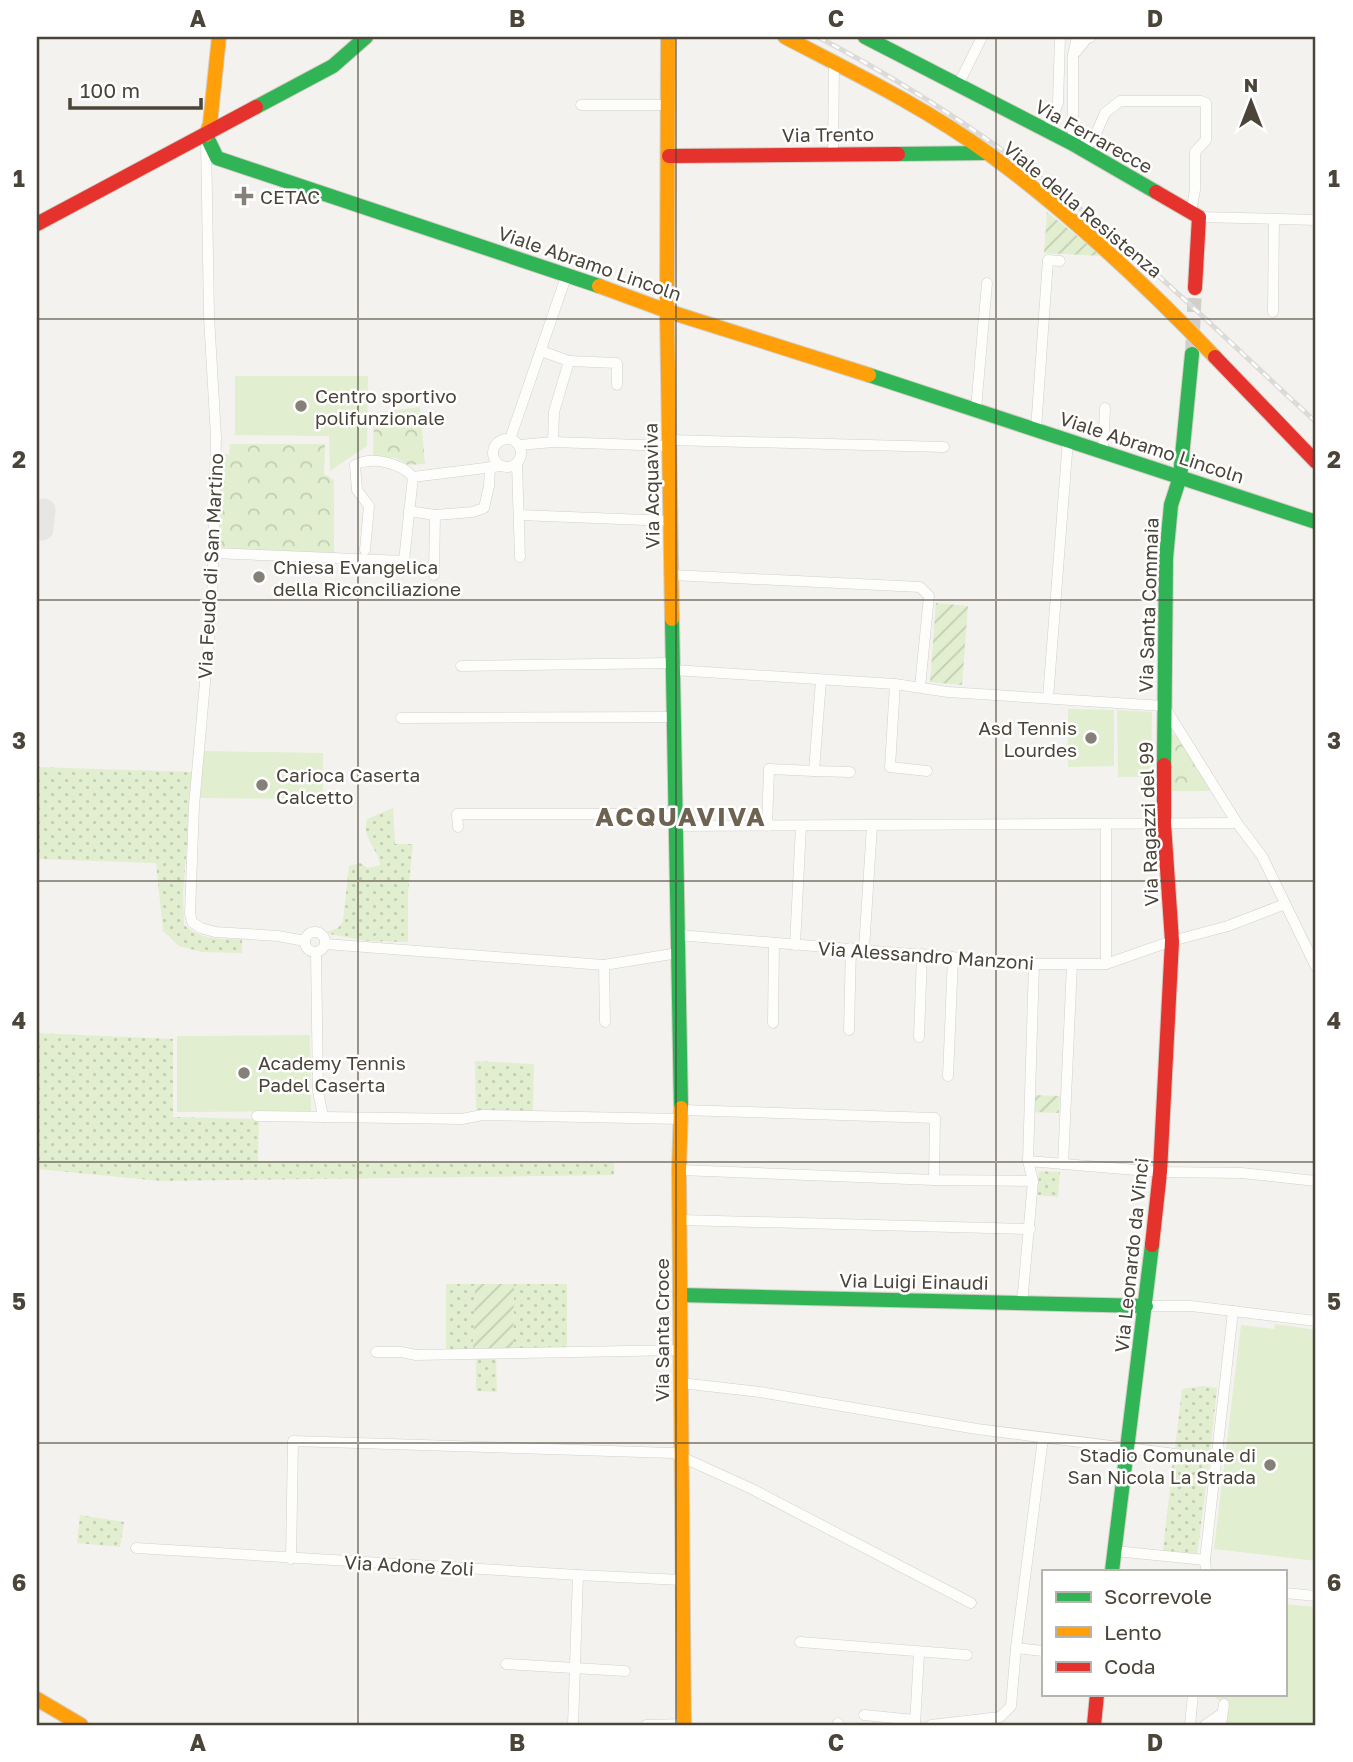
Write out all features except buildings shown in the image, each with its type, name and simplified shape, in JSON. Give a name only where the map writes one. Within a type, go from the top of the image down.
[{"type":"street","points":[[206,135],[210,124],[219,37]]},
{"type":"street","name":"Via Acquaviva","points":[[668,37],[667,311],[678,935]]},
{"type":"street","name":"Viale della Resistenza","points":[[785,37],[892,93],[988,153],[1108,250],[1178,318],[1316,462]]},
{"type":"street","name":"Via Ferrarecce","points":[[865,37],[1079,147],[1195,215],[1316,220]]},
{"type":"street","points":[[958,85],[982,37]]},
{"type":"street","points":[[1047,131],[1058,103],[1060,37]]},
{"type":"street","points":[[1060,55],[1083,37]]},
{"type":"street","points":[[1079,147],[1073,55],[1083,37]]},
{"type":"street","points":[[37,224],[332,66],[363,41]]},
{"type":"street","points":[[1060,55],[1067,51],[1073,55]]},
{"type":"street","points":[[834,63],[834,153]]},
{"type":"street","points":[[1079,147],[1094,136],[1105,113],[1120,101],[1206,103],[1206,140],[1195,152],[1195,288]]},
{"type":"street","points":[[581,105],[668,105]]},
{"type":"street","name":"Viale Abramo Lincoln","points":[[206,135],[217,158],[568,274],[667,311],[1103,451],[1177,471],[1316,522]]},
{"type":"street","name":"Via Feudo di San Martino","points":[[206,135],[209,317],[216,437],[212,604],[194,806],[190,913],[192,922],[215,932],[268,935],[305,941]]},
{"type":"street","name":"Via Trento","points":[[669,156],[988,153]]},
{"type":"street","points":[[1273,312],[1274,219]]},
{"type":"street","points":[[1036,429],[1048,260],[1060,261]]},
{"type":"street","points":[[520,557],[517,464],[521,457],[515,442],[541,351],[568,274]]},
{"type":"street","points":[[976,409],[987,283]]},
{"type":"street","points":[[541,351],[569,361],[617,363],[617,384]]},
{"type":"street","name":"Via Santa Commaia","points":[[1164,706],[1166,558],[1192,354]]},
{"type":"street","points":[[553,443],[554,412],[569,361]]},
{"type":"street","points":[[1103,451],[1105,408]]},
{"type":"street","points":[[1048,698],[1068,440]]},
{"type":"street","points":[[409,511],[435,515],[473,512],[484,508],[495,467],[493,451],[498,443],[944,447]]},
{"type":"street","points":[[213,553],[404,561],[413,477],[408,471],[392,463],[360,462],[355,465],[357,490],[369,506],[365,550]]},
{"type":"street","points":[[413,477],[517,464]]},
{"type":"street","points":[[434,575],[435,515]]},
{"type":"street","points":[[519,515],[671,521]]},
{"type":"street","points":[[672,575],[920,587],[929,596],[920,687]]},
{"type":"street","points":[[461,666],[673,666],[895,684],[948,692],[1164,706],[1237,823],[1262,856],[1316,967]]},
{"type":"street","points":[[814,771],[821,680]]},
{"type":"street","points":[[895,684],[890,767],[927,771]]},
{"type":"street","name":"Via Ragazzi del 99","points":[[1164,706],[1164,824],[1171,941]]},
{"type":"street","points":[[401,718],[674,717]]},
{"type":"street","points":[[767,825],[769,769],[850,772]]},
{"type":"street","points":[[458,827],[457,814],[801,826],[1237,823]]},
{"type":"street","points":[[1106,964],[1107,824]]},
{"type":"street","points":[[795,945],[801,826]]},
{"type":"street","points":[[864,949],[872,826]]},
{"type":"street","name":"Via Alessandro Manzoni","points":[[678,935],[1034,964],[1106,964],[1171,941],[1228,926],[1285,905]]},
{"type":"street","points":[[317,932],[323,935],[325,944],[323,949],[316,952],[308,949],[305,941],[308,935],[317,932]]},
{"type":"street","name":"Via Santa Croce","points":[[678,935],[684,1725]]},
{"type":"street","name":"Via Leonardo da Vinci","points":[[1112,1570],[1160,1172],[1171,941]]},
{"type":"street","points":[[773,1023],[774,943]]},
{"type":"street","points":[[325,944],[604,965],[678,953]]},
{"type":"street","points":[[849,1030],[851,948]]},
{"type":"street","points":[[316,952],[318,1091],[323,1117]]},
{"type":"street","points":[[919,1037],[922,954]]},
{"type":"street","points":[[948,1076],[953,957]]},
{"type":"street","points":[[1022,1304],[1032,1181],[1028,1161],[1034,964]]},
{"type":"street","points":[[604,965],[605,1022]]},
{"type":"street","points":[[1063,1164],[1072,965]]},
{"type":"street","points":[[257,1116],[462,1119],[482,1115],[681,1114],[935,1118],[933,1180]]},
{"type":"street","points":[[1028,1161],[1160,1172],[1242,1173],[1316,1181]]},
{"type":"street","points":[[679,1170],[1032,1181]]},
{"type":"street","points":[[680,1220],[1030,1228]]},
{"type":"street","name":"Via Luigi Einaudi","points":[[680,1296],[1146,1306]]},
{"type":"street","points":[[1146,1306],[1191,1306],[1316,1321]]},
{"type":"street","points":[[1206,1570],[1215,1459],[1233,1311]]},
{"type":"street","points":[[376,1352],[416,1355],[681,1350]]},
{"type":"street","points":[[681,1383],[760,1392],[977,1429],[1215,1459]]},
{"type":"street","points":[[931,1725],[1000,1717],[1011,1706],[1043,1438]]},
{"type":"street","points":[[291,1559],[293,1441],[673,1453],[752,1489],[971,1603]]},
{"type":"street","name":"Via Adone Zoli","points":[[136,1548],[681,1580]]},
{"type":"street","points":[[1115,1550],[1205,1560]]},
{"type":"street","points":[[573,1725],[578,1576]]},
{"type":"street","points":[[1286,1593],[1316,1596]]},
{"type":"street","points":[[800,1642],[967,1655]]},
{"type":"street","points":[[1016,1648],[1042,1651]]},
{"type":"street","points":[[864,1715],[915,1722],[919,1653]]},
{"type":"street","points":[[506,1664],[625,1671]]},
{"type":"street","points":[[1094,1725],[1097,1696]]},
{"type":"street","points":[[1190,1725],[1193,1696]]},
{"type":"street","points":[[37,1699],[81,1725]]},
{"type":"street","points":[[1205,1725],[1222,1714]]},
{"type":"street","points":[[646,1725],[684,1725]]},
{"type":"green space","points":[[1047,212],[1102,256],[1044,253]]},
{"type":"green space","name":"Centro sportivo polifunzionale","points":[[235,376],[368,376],[367,446],[330,471],[329,436],[235,435]]},
{"type":"green space","points":[[420,407],[425,464],[408,465],[397,458],[373,457],[374,413]]},
{"type":"green space","points":[[230,444],[325,444],[324,474],[334,480],[334,553],[223,549],[219,545],[220,454],[229,454]]},
{"type":"green space","points":[[936,603],[968,606],[962,685],[930,682]]},
{"type":"green space","name":"Asd Tennis Lourdes","points":[[1068,709],[1114,710],[1114,766],[1068,767]]},
{"type":"green space","points":[[1117,710],[1152,712],[1151,777],[1118,777]]},
{"type":"green space","points":[[1172,734],[1177,736],[1212,791],[1169,791]]},
{"type":"green space","name":"Carioca Caserta Calcetto","points":[[203,751],[323,753],[323,799],[199,798]]},
{"type":"green space","points":[[37,767],[193,772],[183,893],[184,925],[204,936],[242,939],[242,953],[202,952],[179,946],[163,931],[156,863],[37,859]]},
{"type":"green space","points":[[393,808],[395,844],[413,844],[408,893],[408,942],[367,941],[324,933],[338,928],[343,921],[349,866],[360,863],[368,868],[380,865],[366,831],[367,819]]},
{"type":"green space","points":[[37,1033],[173,1039],[173,1117],[259,1119],[258,1161],[614,1163],[614,1175],[161,1181],[37,1169]]},
{"type":"green space","name":"Academy Tennis Padel Caserta","points":[[310,1035],[311,1111],[177,1112],[177,1036]]},
{"type":"green space","points":[[475,1061],[534,1064],[533,1111],[476,1110]]},
{"type":"green space","points":[[1033,1095],[1060,1096],[1059,1113],[1032,1112]]},
{"type":"green space","points":[[1039,1171],[1060,1172],[1058,1197],[1037,1195]]},
{"type":"green space","points":[[446,1284],[475,1284],[473,1351],[446,1352]]},
{"type":"green space","points":[[475,1284],[514,1284],[513,1351],[473,1351]]},
{"type":"green space","points":[[514,1284],[567,1284],[567,1350],[513,1351]]},
{"type":"green space","name":"Stadio Comunale di San Nicola La Strada","points":[[1275,1324],[1316,1330],[1316,1561],[1214,1549],[1241,1325],[1274,1329]]},
{"type":"green space","points":[[476,1357],[496,1357],[497,1392],[476,1391]]},
{"type":"green space","points":[[1203,1386],[1217,1388],[1210,1453],[1175,1448],[1182,1389]]},
{"type":"green space","points":[[1173,1460],[1209,1464],[1197,1555],[1163,1551]]},
{"type":"green space","points":[[80,1515],[124,1522],[120,1547],[77,1543]]},
{"type":"green space","points":[[1286,1604],[1316,1607],[1316,1725],[1226,1725],[1224,1704],[1213,1696],[1286,1696]]},
{"type":"taxiway","points":[[42,529],[44,510]]},
{"type":"tunnel","points":[[1192,354],[1195,288]]},
{"type":"railway","points":[[818,37],[882,72],[944,111],[1063,195],[1160,278],[1316,422]]},
{"type":"traffic: fast","points":[[256,107],[333,66],[366,37]]},
{"type":"traffic: fast","points":[[865,37],[1073,144],[1156,192]]},
{"type":"traffic: fast","points":[[206,135],[217,158],[599,286]]},
{"type":"traffic: fast","points":[[898,154],[987,153]]},
{"type":"traffic: fast","points":[[1164,765],[1166,558],[1171,505],[1180,477],[1192,354]]},
{"type":"traffic: fast","points":[[869,375],[1316,522]]},
{"type":"traffic: fast","points":[[672,619],[681,1108]]},
{"type":"traffic: fast","points":[[1112,1570],[1152,1245]]},
{"type":"traffic: fast","points":[[680,1295],[1146,1306]]},
{"type":"traffic: slow","points":[[206,135],[210,124],[219,37]]},
{"type":"traffic: slow","points":[[668,37],[667,311],[672,619]]},
{"type":"traffic: slow","points":[[785,37],[915,106],[989,154],[1049,201],[1106,251],[1215,357]]},
{"type":"traffic: slow","points":[[599,286],[667,311],[869,375]]},
{"type":"traffic: slow","points":[[681,1108],[679,1170],[684,1725]]},
{"type":"traffic: slow","points":[[37,1699],[81,1725]]},
{"type":"traffic: jam","points":[[37,224],[256,107]]},
{"type":"traffic: jam","points":[[669,156],[898,154]]},
{"type":"traffic: jam","points":[[1156,192],[1199,217],[1195,288]]},
{"type":"traffic: jam","points":[[1215,357],[1316,462]]},
{"type":"traffic: jam","points":[[1152,1245],[1160,1172],[1172,941],[1164,824],[1164,765]]},
{"type":"traffic: jam","points":[[1094,1725],[1097,1696]]},
{"type":"place","name":"CETAC","points":[[244,196]]},
{"type":"place","name":"Centro sportivo polifunzionale","points":[[301,406]]},
{"type":"place","name":"Chiesa Evangelica della Riconciliazione","points":[[259,577]]},
{"type":"place","name":"Asd Tennis Lourdes","points":[[1091,738]]},
{"type":"place","name":"Carioca Caserta Calcetto","points":[[262,785]]},
{"type":"place","name":"Academy Tennis Padel Caserta","points":[[244,1073]]},
{"type":"place","name":"Stadio Comunale di San Nicola La Strada","points":[[1270,1465]]},
{"type":"district","name":"ACQUAVIVA","points":[[681,816]]}]
